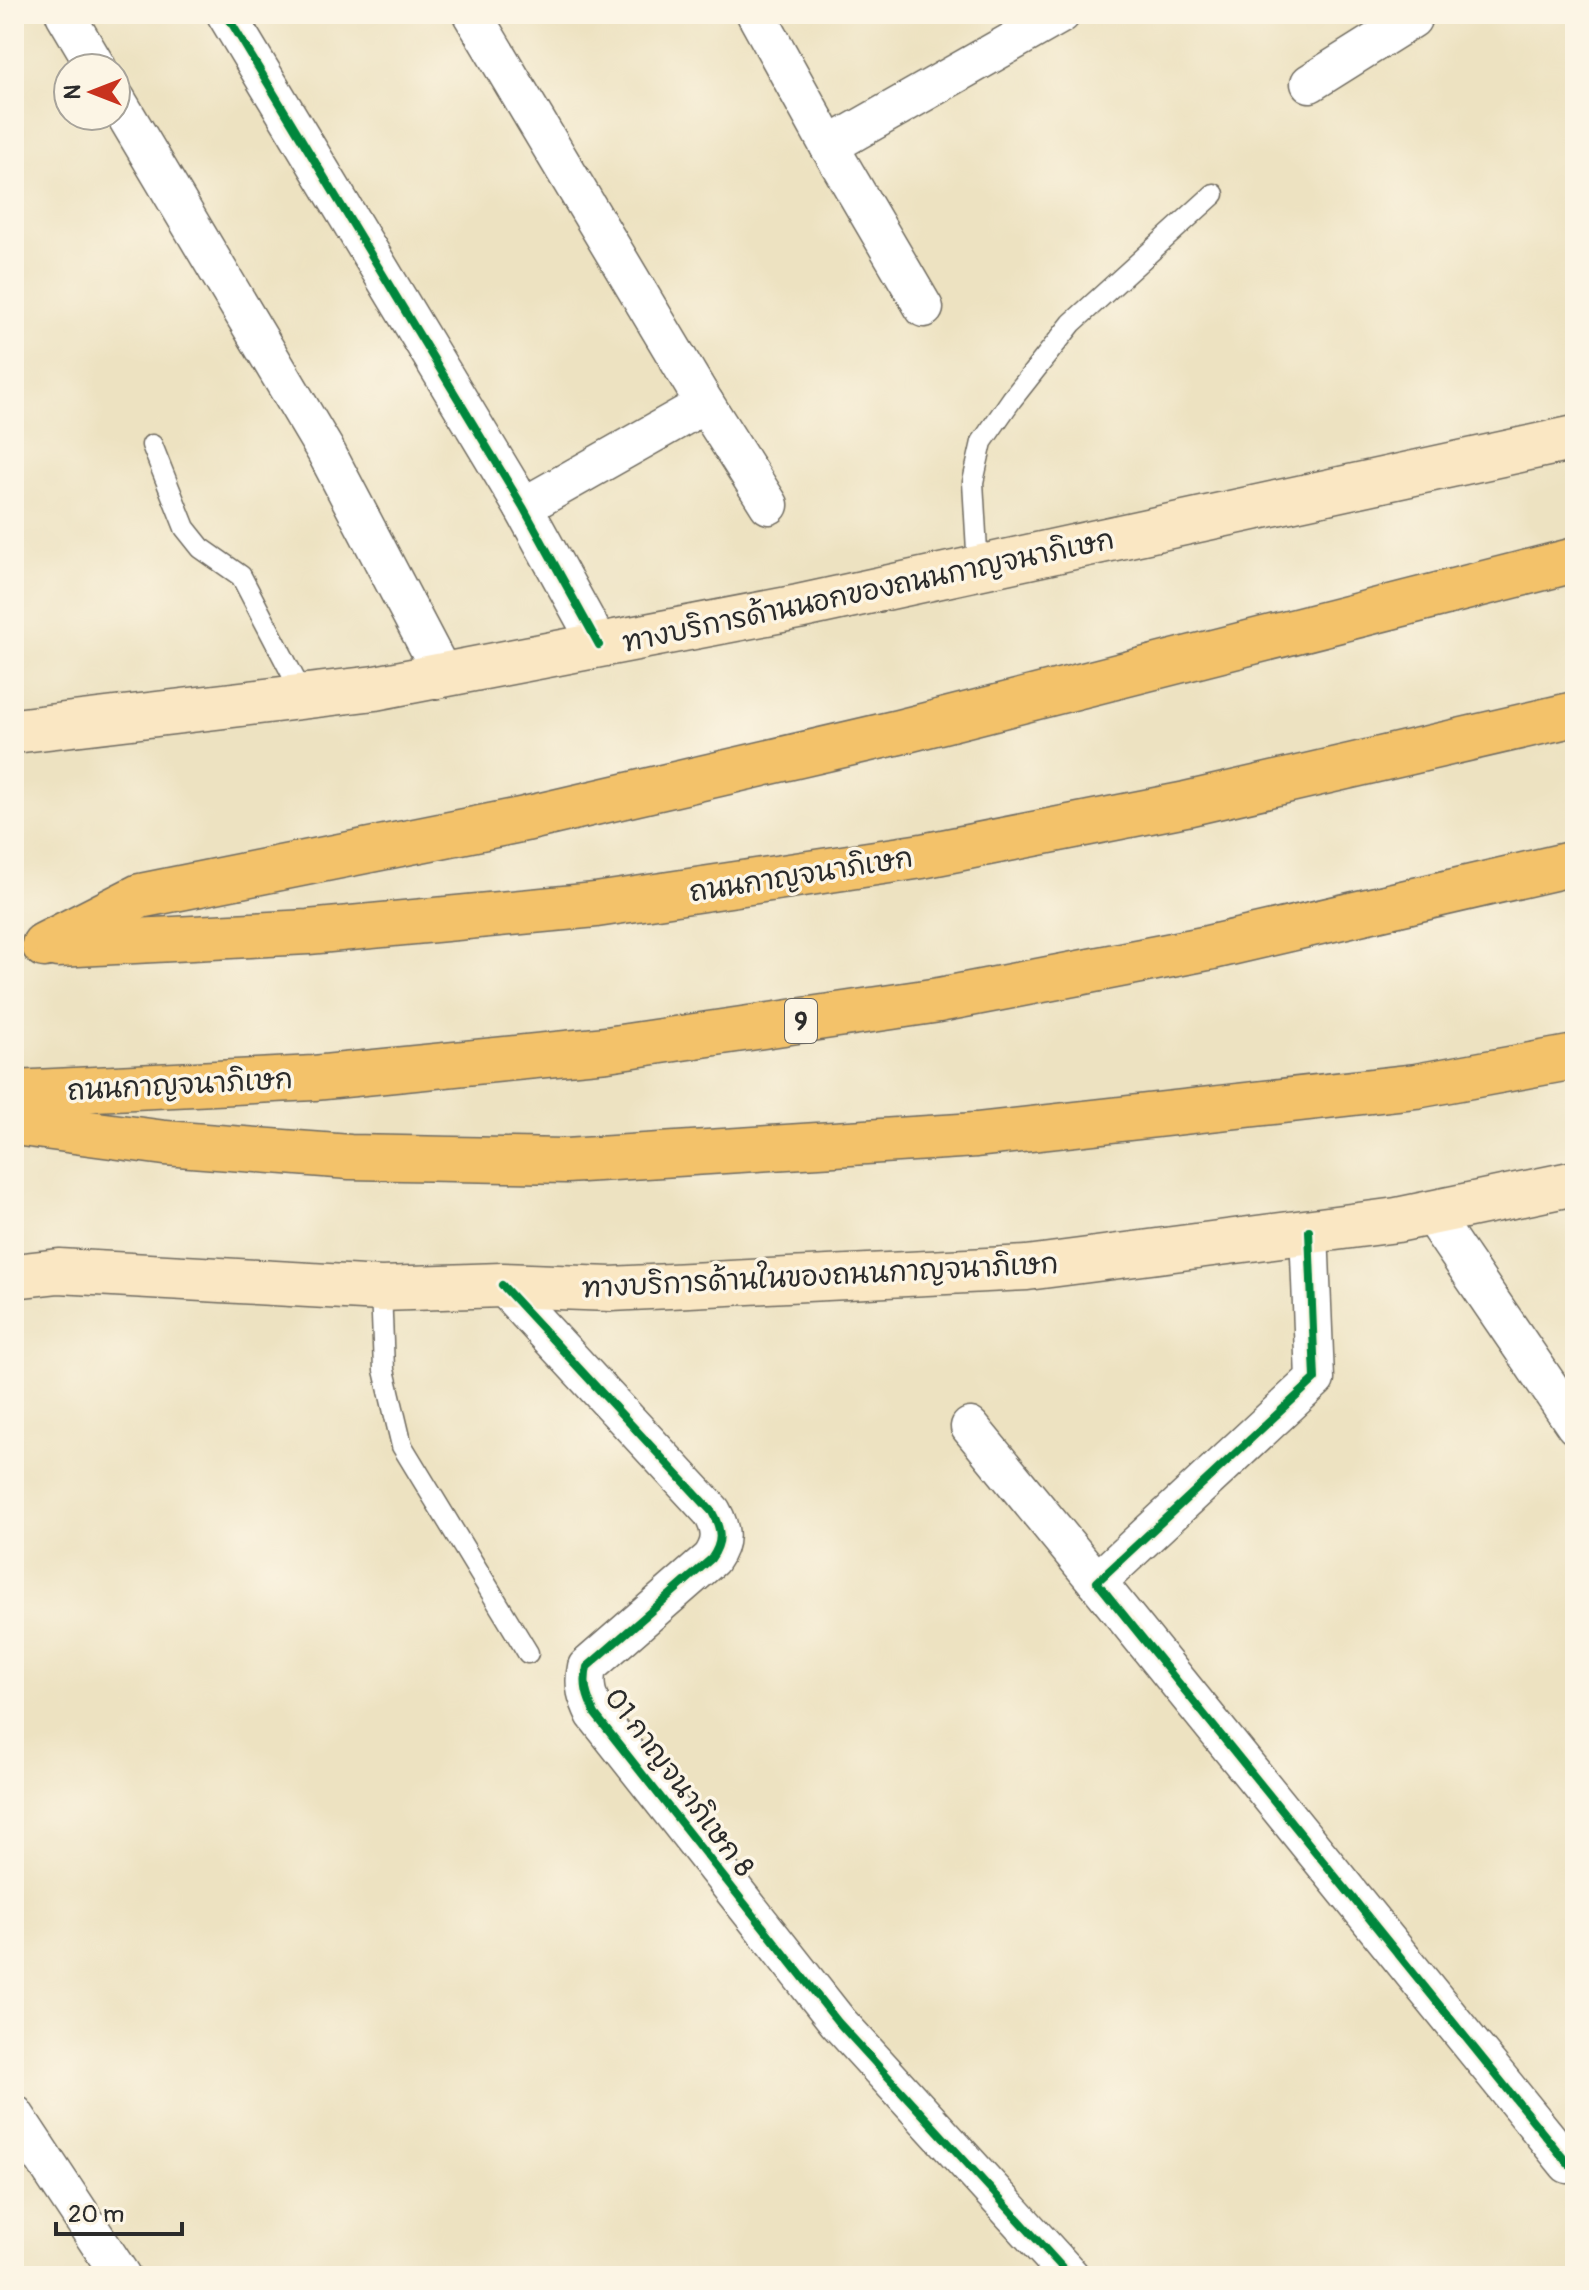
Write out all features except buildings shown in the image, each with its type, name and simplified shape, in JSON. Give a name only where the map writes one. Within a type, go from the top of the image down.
[{"type":"highway","points":[[29,946],[140,896],[511,822],[899,732],[1575,560]]},
{"type":"highway","name":"ถนนกาญจนาภิเษก","points":[[29,946],[308,932],[580,906],[922,856],[1186,804],[1575,714]]},
{"type":"highway","name":"ถนนกาญจนาภิเษก","points":[[14,1093],[314,1078],[591,1051],[923,1003],[1208,948],[1575,863]]},
{"type":"highway","points":[[14,1123],[165,1143],[350,1157],[566,1161],[976,1135],[1416,1086],[1575,1057]]},
{"type":"main road","name":"ทางบริการด้านนอกของถนนกาญจนาภิเษก","points":[[14,731],[375,688],[978,568],[1575,438]]},
{"type":"main road","name":"ทางบริการด้านในของถนนกาญจนาภิเษก","points":[[14,1276],[59,1271],[381,1289],[502,1285],[611,1289],[1027,1268],[1431,1214],[1575,1183]]},
{"type":"main road","name":"ทางบริการด้านในของถนนกาญจนาภิเษก","points":[[14,1260],[59,1271]]},
{"type":"street","points":[[65,14],[88,52]]},
{"type":"street","points":[[226,14],[523,507],[599,645]]},
{"type":"street","points":[[472,14],[705,404],[769,505]]},
{"type":"street","points":[[756,14],[924,308]]},
{"type":"street","points":[[829,146],[1061,14]]},
{"type":"street","points":[[1310,83],[1415,16]]},
{"type":"street","points":[[132,126],[325,450],[443,675]]},
{"type":"street","points":[[523,507],[705,404]]},
{"type":"street","points":[[1431,1214],[1575,1425]]},
{"type":"street","points":[[1097,1582],[1315,1379],[1309,1231]]},
{"type":"street","name":"01 กาญจนาภิเษก 8","points":[[502,1285],[712,1512],[719,1525],[721,1538],[711,1559],[587,1667],[586,1696],[595,1714],[838,2022],[1070,2276]]},
{"type":"street","points":[[970,1427],[1568,2164]]},
{"type":"street","points":[[14,2114],[121,2276]]},
{"type":"lane","points":[[978,568],[973,482],[982,442],[1072,323],[1214,194]]},
{"type":"lane","points":[[152,445],[185,528],[201,548],[241,576],[304,697]]},
{"type":"lane","points":[[381,1289],[384,1370],[402,1446],[528,1653]]},
{"type":"cycle path","points":[[226,14],[523,507],[599,645]]},
{"type":"cycle path","points":[[1309,1231],[1315,1379],[1097,1582],[1568,2164]]},
{"type":"cycle path","points":[[502,1285],[712,1512],[718,1525],[718,1547],[711,1559],[587,1667],[586,1691],[595,1714],[838,2022],[1070,2276]]}]
